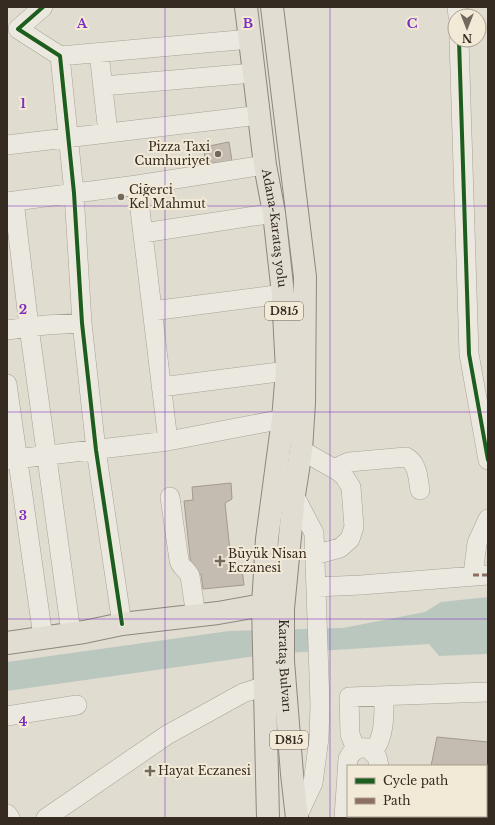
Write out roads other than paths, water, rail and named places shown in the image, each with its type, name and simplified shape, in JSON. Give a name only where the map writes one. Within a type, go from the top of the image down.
[{"type":"main road","name":"Adana-Karataş yolu","points":[[246,7],[265,165],[274,213],[283,294],[287,371],[283,419],[267,539],[269,610]]},
{"type":"main road","name":"Adana-Karataş yolu","points":[[269,610],[294,494],[301,450],[304,403],[305,277],[272,7]]},
{"type":"main road","points":[[7,643],[122,624],[269,610]]},
{"type":"main road","name":"Karataş Bulvarı","points":[[269,610],[274,663],[292,774],[297,818]]},
{"type":"main road","name":"Karataş Bulvarı","points":[[268,818],[265,686],[274,663]]},
{"type":"street","points":[[43,7],[12,29],[60,56],[250,39]]},
{"type":"street","points":[[459,48],[469,354],[488,460]]},
{"type":"street","points":[[99,53],[108,133]]},
{"type":"street","points":[[60,56],[74,193],[82,323],[96,450],[122,624]]},
{"type":"street","points":[[103,86],[253,73]]},
{"type":"street","points":[[7,145],[260,115]]},
{"type":"street","points":[[71,633],[11,202],[137,185],[265,165]]},
{"type":"street","points":[[137,185],[168,441]]},
{"type":"street","points":[[143,233],[274,213]]},
{"type":"street","points":[[152,311],[283,294]]},
{"type":"street","points":[[7,330],[82,323]]},
{"type":"street","points":[[161,387],[287,371]]},
{"type":"street","points":[[7,384],[12,460],[44,637]]},
{"type":"street","points":[[12,460],[168,441],[283,419]]},
{"type":"street","points":[[301,450],[338,471],[344,476],[351,487],[354,527],[353,533],[346,544],[340,548],[314,555]]},
{"type":"street","points":[[338,471],[342,465],[349,462],[406,457],[410,459],[415,466],[420,490]]},
{"type":"street","points":[[294,494],[314,533],[320,704],[319,738],[313,783],[297,818]]},
{"type":"street","points":[[170,497],[178,560],[181,567],[187,571],[190,576],[196,616]]},
{"type":"street","points":[[316,587],[481,576],[477,542],[488,519]]},
{"type":"street","points":[[46,818],[166,735],[243,693],[265,686]]},
{"type":"street","points":[[369,756],[350,734],[349,697],[384,697],[488,692]]},
{"type":"street","points":[[369,756],[378,746],[382,734],[384,697]]},
{"type":"street","points":[[7,716],[77,705]]},
{"type":"street","points":[[348,765],[348,759],[352,752],[369,756]]},
{"type":"street","points":[[344,818],[347,774]]},
{"type":"street","points":[[7,814],[10,818]]},
{"type":"place","name":"Pizza Taxi Cumhuriyet","points":[[218,154]]},
{"type":"place","name":"Ciğerci Kel Mahmut","points":[[121,197]]},
{"type":"place","name":"Büyük Nisan Eczanesi","points":[[220,561]]},
{"type":"place","name":"Hayat Eczanesi","points":[[150,771]]}]
